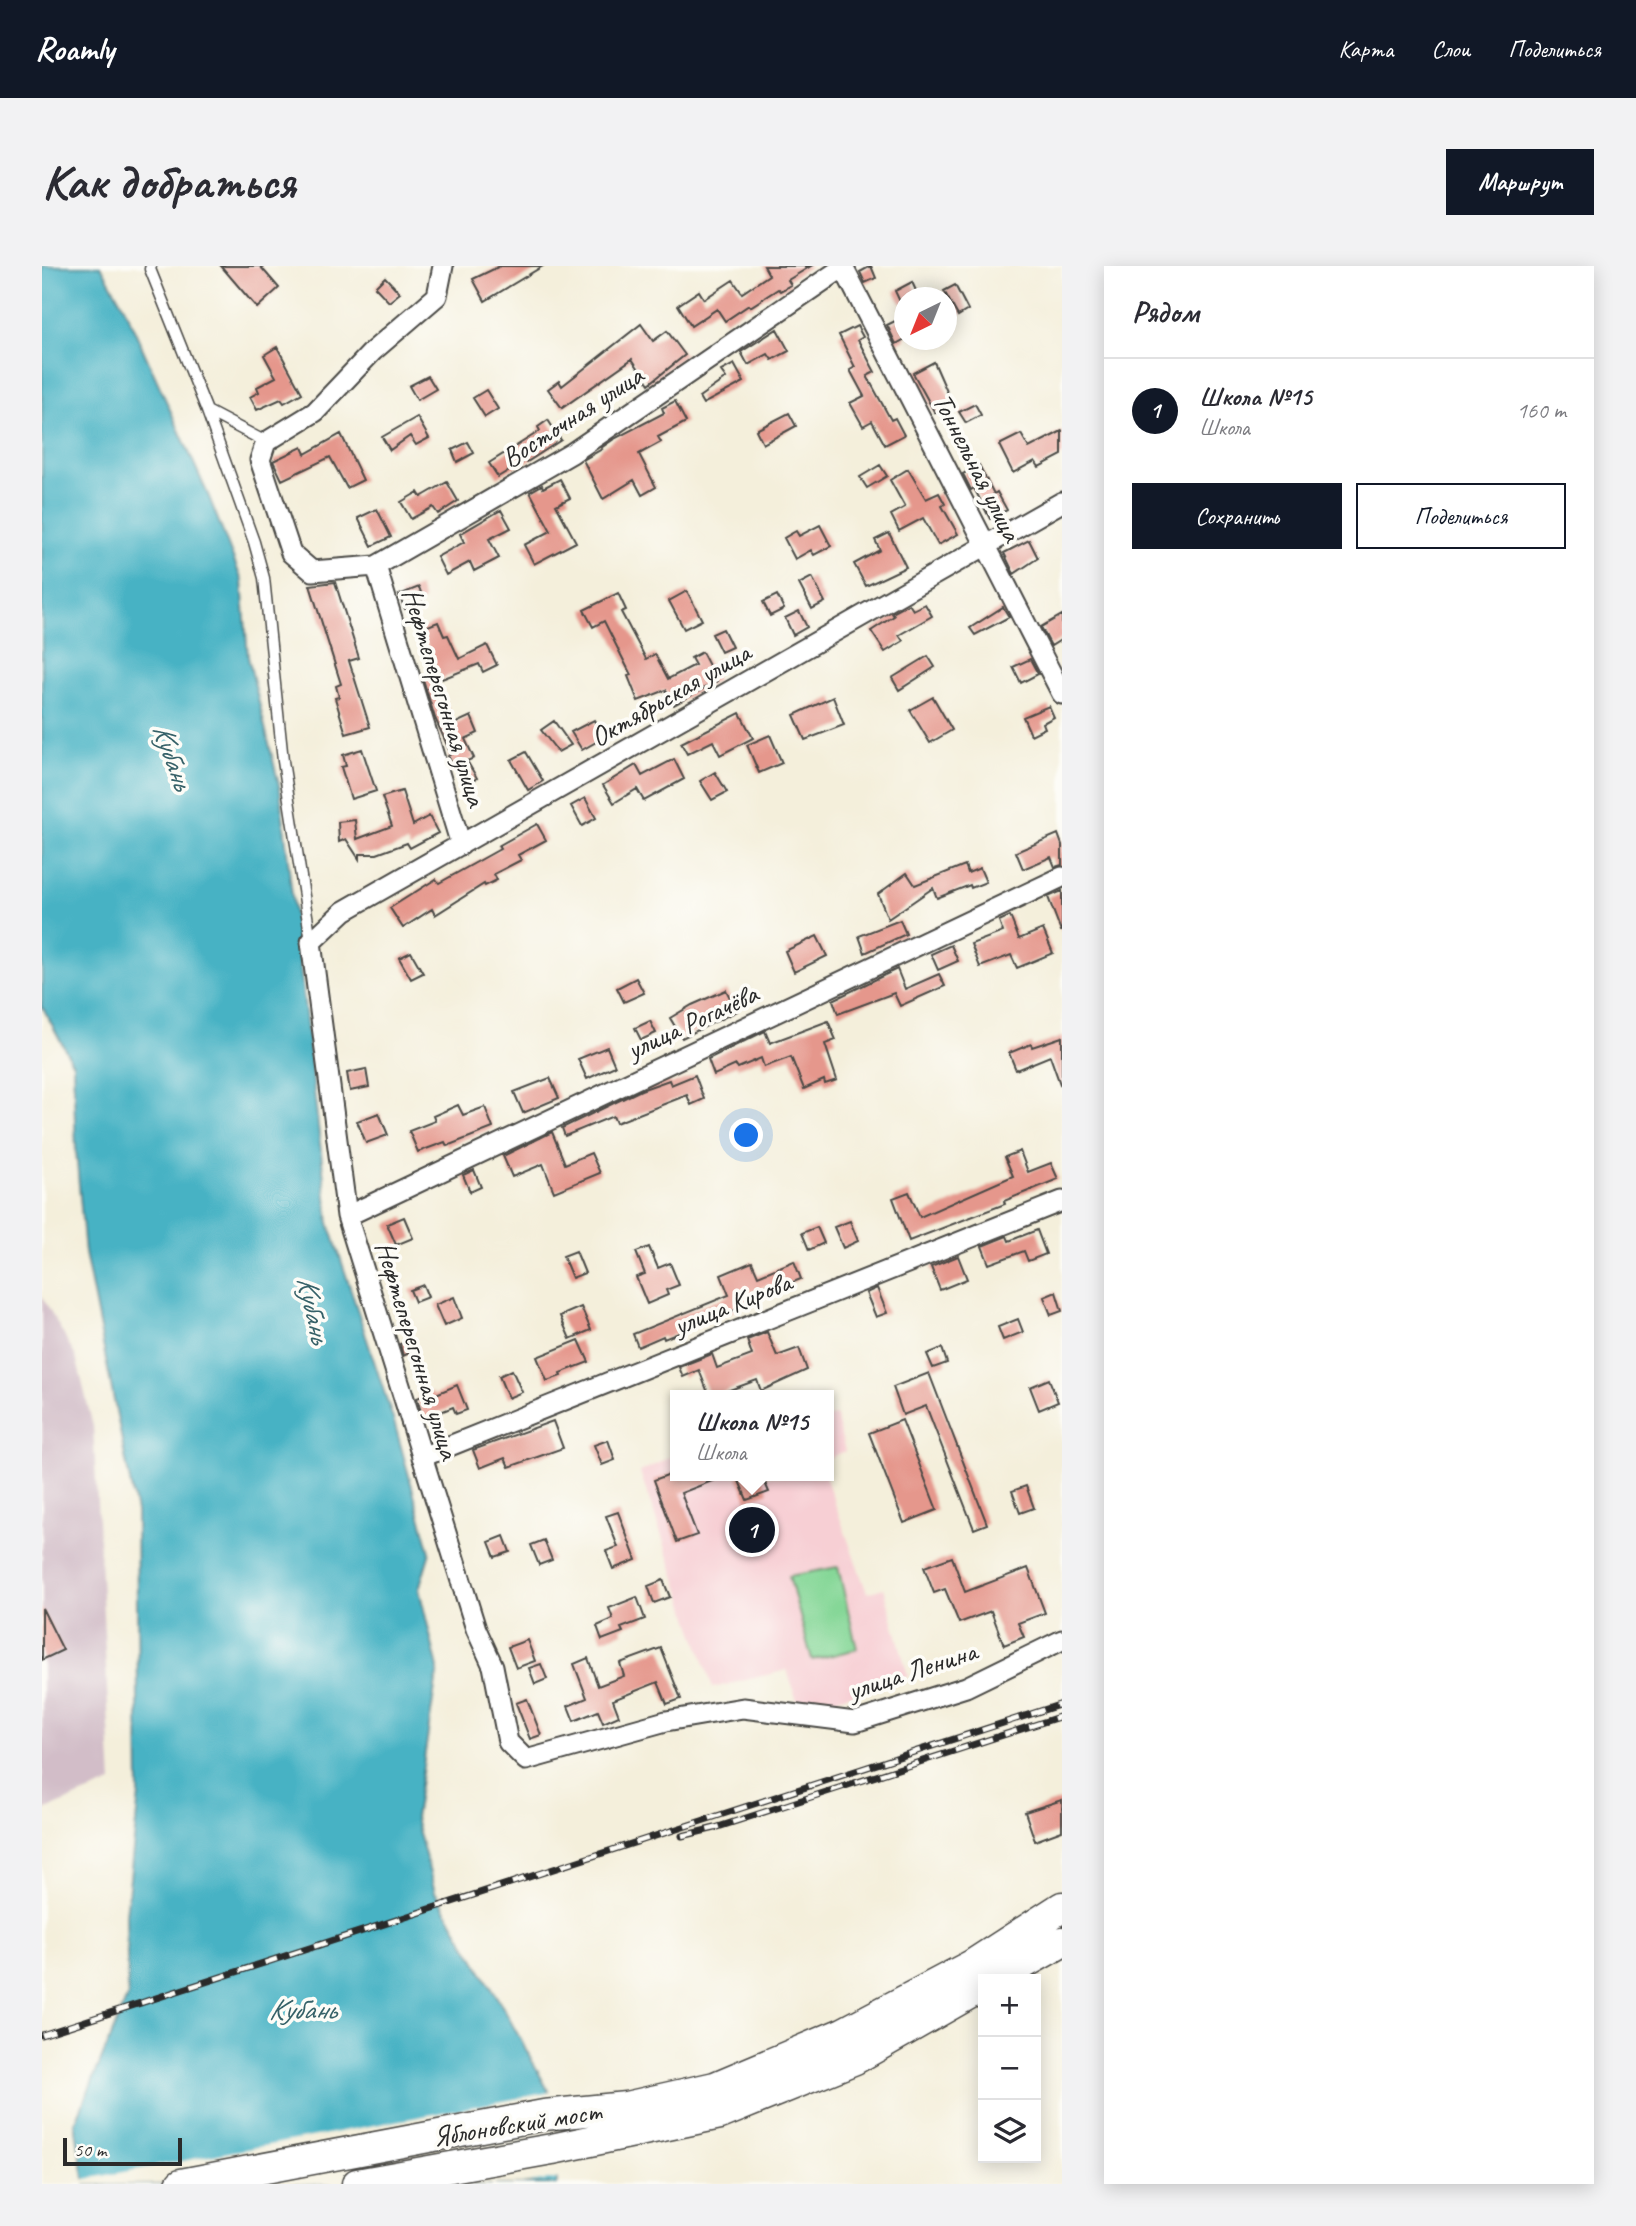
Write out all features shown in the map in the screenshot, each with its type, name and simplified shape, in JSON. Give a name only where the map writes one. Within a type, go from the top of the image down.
[{"type":"main road","points":[[849,2046],[1062,1907]]},
{"type":"main road","points":[[1005,1974],[1062,1942]]},
{"type":"main road","points":[[849,2046],[978,1988]]},
{"type":"main road","name":"Яблоновский мост","points":[[181,2184],[544,2115],[626,2107],[715,2087],[849,2046]]},
{"type":"main road","name":"Яблоновский мост","points":[[357,2184],[552,2148],[720,2113],[849,2046]]},
{"type":"street","points":[[266,442],[315,412],[373,351],[437,296],[443,266]]},
{"type":"street","name":"Восточная улица","points":[[266,442],[260,460],[291,553],[312,571],[376,566],[572,453],[844,267]]},
{"type":"street","name":"Тоннельная улица","points":[[844,267],[1062,694]]},
{"type":"street","name":"Октябрьская улица","points":[[311,942],[344,911],[1062,502]]},
{"type":"street","name":"Нефтеперегонная улица","points":[[376,566],[461,845]]},
{"type":"street","name":"улица Рогачёва","points":[[347,1216],[1062,877]]},
{"type":"street","name":"Нефтеперегонная улица","points":[[311,942],[347,1216],[476,1629],[493,1666],[508,1742],[526,1760]]},
{"type":"street","name":"улица Кирова","points":[[422,1457],[1062,1201]]},
{"type":"street","name":"улица Ленина","points":[[526,1760],[666,1721],[743,1708],[855,1722],[966,1686],[1062,1640]]},
{"type":"lane","points":[[150,267],[207,411],[254,542],[264,578],[283,761],[311,942]]},
{"type":"lane","points":[[207,411],[266,442]]},
{"type":"shaded area","points":[[42,1296],[76,1357],[93,1426],[112,1783],[42,1811]]},
{"type":"shaded area","points":[[834,1416],[845,1451],[834,1456]]},
{"type":"shaded area","points":[[670,1457],[670,1481],[827,1481],[867,1593],[884,1588],[908,1676],[800,1710],[787,1670],[713,1688],[640,1472]]},
{"type":"green space","points":[[838,1567],[857,1649],[812,1660],[789,1576]]},
{"type":"water","name":"Кубань","points":[[42,266],[101,266],[125,309],[209,497],[242,581],[248,657],[280,789],[329,1223],[395,1425],[430,1552],[419,1589],[438,1668],[415,1818],[435,1892],[548,2090],[557,2146],[557,2184],[85,2184],[75,2123],[128,1995],[126,1915],[139,1794],[136,1512],[85,1253],[76,1151],[73,1064],[42,1006]]},
{"type":"pier","points":[[552,2092],[561,2145],[561,2178],[522,2184],[81,2184],[81,2180]]},
{"type":"building","points":[[221,266],[260,266],[279,288],[257,308]]},
{"type":"building","points":[[500,266],[543,266],[485,301],[473,279]]},
{"type":"building","points":[[764,266],[811,266],[788,280],[791,285],[780,291],[778,289],[725,321],[717,309],[691,326],[678,305],[699,291],[704,299],[733,280],[742,293],[769,275]]},
{"type":"building","points":[[871,266],[876,278],[865,283],[860,272]]},
{"type":"building","points":[[385,277],[400,293],[389,302],[375,287]]},
{"type":"building","points":[[957,289],[968,310],[957,314]]},
{"type":"building","points":[[894,322],[894,340],[887,325]]},
{"type":"building","points":[[641,324],[653,341],[667,331],[685,355],[649,384],[632,359],[562,408],[548,389],[559,381],[562,386]]},
{"type":"building","points":[[857,326],[863,337],[858,340],[875,372],[867,376],[891,420],[895,418],[904,435],[885,445],[872,421],[863,426],[850,403],[864,396],[850,370],[855,367],[839,335]]},
{"type":"building","points":[[777,329],[789,351],[772,360],[768,354],[748,365],[741,352]]},
{"type":"building","points":[[277,347],[302,393],[284,403],[281,399],[257,410],[250,397],[259,392],[257,387],[276,377],[264,355]]},
{"type":"building","points":[[934,362],[952,403],[935,413],[913,373]]},
{"type":"building","points":[[734,364],[744,382],[703,404],[699,397],[726,378],[721,371]]},
{"type":"building","points":[[428,376],[436,389],[417,400],[409,386]]},
{"type":"building","points":[[486,390],[498,409],[485,417],[473,398]]},
{"type":"building","points":[[675,401],[686,422],[658,437],[661,442],[639,454],[656,487],[642,495],[634,480],[603,499],[583,460],[614,439],[664,413],[662,408]]},
{"type":"building","points":[[975,404],[981,415],[966,423],[959,412]]},
{"type":"building","points":[[789,413],[796,426],[763,444],[756,430]]},
{"type":"building","points":[[417,417],[429,438],[416,445],[410,436],[390,450],[382,437]]},
{"type":"building","points":[[548,420],[561,440],[498,477],[489,463],[540,431],[538,427]]},
{"type":"building","points":[[1062,431],[1062,455],[1039,467],[1035,461],[1013,473],[999,445],[1021,434],[1029,448]]},
{"type":"building","points":[[341,434],[363,480],[347,488],[330,457],[282,480],[273,461],[302,447],[305,454]]},
{"type":"building","points":[[468,442],[474,453],[457,462],[452,450]]},
{"type":"building","points":[[880,465],[887,476],[867,488],[860,477]]},
{"type":"building","points":[[979,465],[994,494],[997,492],[1007,510],[990,519],[974,488],[971,490],[963,474]]},
{"type":"building","points":[[908,469],[926,499],[939,493],[945,504],[942,506],[958,534],[938,545],[923,518],[899,531],[891,515],[905,507],[890,480]]},
{"type":"building","points":[[560,479],[570,498],[556,505],[576,542],[534,564],[524,545],[551,531],[530,492]]},
{"type":"building","points":[[447,482],[458,501],[438,514],[433,507],[411,519],[401,502],[418,492],[421,497]]},
{"type":"building","points":[[377,509],[391,537],[372,546],[358,518]]},
{"type":"building","points":[[501,510],[511,528],[489,539],[499,558],[474,571],[470,562],[446,575],[437,557],[464,542],[460,534]]},
{"type":"building","points":[[820,525],[831,546],[814,555],[811,550],[795,559],[784,538],[796,531],[799,536]]},
{"type":"building","points":[[889,533],[906,567],[866,586],[854,564],[880,550],[875,540]]},
{"type":"building","points":[[1029,540],[1038,558],[1014,574],[1004,553]]},
{"type":"building","points":[[812,577],[825,602],[812,609],[799,584]]},
{"type":"building","points":[[335,582],[359,658],[349,661],[370,727],[346,734],[335,698],[339,697],[336,686],[341,684],[310,585]]},
{"type":"building","points":[[419,587],[424,601],[405,609],[399,595]]},
{"type":"building","points":[[687,591],[702,620],[684,629],[669,601]]},
{"type":"building","points":[[618,593],[626,610],[621,612],[646,659],[655,654],[668,679],[695,665],[691,658],[702,652],[717,681],[674,705],[666,690],[638,701],[628,676],[631,675],[604,621],[593,627],[584,610]]},
{"type":"building","points":[[777,595],[784,609],[770,616],[763,602]]},
{"type":"building","points":[[909,604],[913,610],[925,604],[932,616],[899,635],[903,641],[885,652],[871,631],[894,616],[892,613]]},
{"type":"building","points":[[1003,607],[1009,617],[975,635],[970,628]]},
{"type":"building","points":[[799,611],[807,627],[793,635],[785,618]]},
{"type":"building","points":[[1062,615],[1062,639],[1051,646],[1041,627]]},
{"type":"building","points":[[438,622],[444,636],[448,635],[459,659],[487,645],[497,665],[483,672],[479,664],[442,679],[420,629]]},
{"type":"building","points":[[723,629],[732,647],[721,652],[712,634]]},
{"type":"building","points":[[928,656],[935,667],[899,690],[892,678]]},
{"type":"building","points":[[1030,659],[1038,674],[1021,683],[1013,667]]},
{"type":"building","points":[[434,671],[454,724],[471,716],[478,733],[465,739],[474,758],[467,761],[477,778],[464,785],[448,756],[451,754],[435,718],[422,676]]},
{"type":"building","points":[[833,697],[844,725],[805,740],[794,715]]},
{"type":"building","points":[[933,697],[952,730],[930,743],[910,710]]},
{"type":"building","points":[[1049,706],[1054,717],[1043,723],[1045,728],[1031,735],[1023,717]]},
{"type":"building","points":[[740,713],[753,738],[720,755],[713,741],[687,754],[681,743]]},
{"type":"building","points":[[594,720],[603,738],[582,750],[571,732]]},
{"type":"building","points":[[554,721],[571,745],[558,752],[541,730]]},
{"type":"building","points":[[770,735],[782,763],[759,773],[747,745]]},
{"type":"building","points":[[362,749],[376,791],[351,799],[341,767],[346,766],[343,755]]},
{"type":"building","points":[[526,752],[543,781],[528,790],[511,760]]},
{"type":"building","points":[[674,759],[684,779],[644,801],[637,789],[614,803],[603,785],[636,765],[642,776]]},
{"type":"building","points":[[715,772],[727,792],[712,800],[700,781]]},
{"type":"building","points":[[402,791],[413,825],[429,816],[438,833],[410,848],[407,843],[377,854],[359,854],[359,859],[346,839],[339,842],[338,822],[355,820],[357,839],[392,826],[382,797]]},
{"type":"building","points":[[585,798],[596,818],[582,826],[571,806]]},
{"type":"building","points":[[537,824],[546,840],[518,855],[521,860],[494,874],[497,880],[485,886],[484,884],[435,915],[432,909],[403,928],[390,908],[436,879],[439,883],[500,849],[498,846]]},
{"type":"building","points":[[1058,834],[1062,845],[1062,865],[1055,867],[1051,857],[1023,869],[1016,852]]},
{"type":"building","points":[[965,865],[968,873],[980,868],[986,882],[971,888],[970,885],[937,898],[933,888],[888,919],[878,894],[907,873],[915,885]]},
{"type":"building","points":[[1062,891],[1062,931],[1061,931],[1048,897]]},
{"type":"building","points":[[1010,916],[1019,939],[1043,929],[1053,953],[1017,968],[1011,955],[980,967],[971,944],[1003,932],[999,921]]},
{"type":"building","points":[[900,920],[906,934],[865,953],[859,936]]},
{"type":"building","points":[[817,936],[827,956],[794,972],[785,951]]},
{"type":"building","points":[[951,945],[958,961],[938,970],[931,954]]},
{"type":"building","points":[[411,952],[423,973],[411,979],[399,958]]},
{"type":"building","points":[[897,969],[905,989],[939,974],[945,986],[900,1006],[894,993],[838,1014],[833,1000]]},
{"type":"building","points":[[636,978],[644,993],[624,1002],[617,988]]},
{"type":"building","points":[[726,990],[737,1011],[682,1038],[670,1018]]},
{"type":"building","points":[[650,1021],[656,1033],[641,1040],[635,1028]]},
{"type":"building","points":[[828,1021],[836,1040],[825,1044],[837,1080],[825,1084],[824,1080],[804,1089],[791,1057],[764,1067],[761,1058],[714,1075],[708,1059],[765,1031],[770,1043]]},
{"type":"building","points":[[1062,1037],[1062,1083],[1060,1084],[1050,1056],[1016,1070],[1009,1053],[1031,1044],[1032,1047]]},
{"type":"building","points":[[607,1047],[615,1066],[587,1079],[578,1059]]},
{"type":"building","points":[[366,1069],[369,1087],[350,1091],[347,1073]]},
{"type":"building","points":[[695,1075],[704,1099],[691,1105],[687,1095],[616,1123],[613,1116],[565,1136],[562,1128],[641,1090],[669,1080],[671,1085]]},
{"type":"building","points":[[550,1078],[559,1098],[523,1113],[514,1092]]},
{"type":"building","points":[[458,1105],[463,1115],[485,1107],[493,1128],[447,1146],[445,1142],[418,1152],[409,1131],[435,1121],[433,1116]]},
{"type":"building","points":[[379,1113],[388,1135],[366,1143],[357,1121]]},
{"type":"building","points":[[552,1132],[565,1164],[591,1153],[600,1173],[554,1192],[543,1164],[512,1177],[503,1156]]},
{"type":"building","points":[[1020,1151],[1028,1172],[1051,1163],[1058,1179],[1004,1201],[1005,1204],[909,1241],[893,1198],[909,1192],[920,1217],[1013,1176],[1005,1157]]},
{"type":"building","points":[[474,1170],[481,1187],[470,1192],[463,1175]]},
{"type":"building","points":[[404,1217],[413,1238],[396,1245],[387,1224]]},
{"type":"building","points":[[850,1221],[858,1241],[843,1248],[834,1227]]},
{"type":"building","points":[[817,1227],[824,1243],[809,1250],[802,1233]]},
{"type":"building","points":[[1037,1230],[1046,1254],[1028,1261],[1024,1251],[989,1264],[982,1246],[1007,1236],[1009,1241]]},
{"type":"building","points":[[649,1247],[658,1268],[670,1263],[679,1285],[666,1290],[668,1295],[647,1304],[636,1277],[645,1274],[636,1252]]},
{"type":"building","points":[[576,1251],[585,1273],[572,1278],[563,1256]]},
{"type":"building","points":[[958,1256],[967,1279],[940,1290],[931,1267]]},
{"type":"building","points":[[794,1261],[801,1279],[773,1290],[770,1284],[746,1294],[750,1304],[638,1347],[633,1334],[729,1295],[721,1275],[752,1262],[758,1276]]},
{"type":"building","points":[[423,1285],[428,1297],[415,1302],[410,1290]]},
{"type":"building","points":[[877,1288],[887,1313],[876,1317],[866,1293]]},
{"type":"building","points":[[1056,1292],[1062,1311],[1051,1315],[1044,1297]]},
{"type":"building","points":[[454,1297],[462,1318],[444,1326],[435,1305]]},
{"type":"building","points":[[581,1307],[591,1330],[570,1339],[560,1316]]},
{"type":"building","points":[[1018,1319],[1023,1332],[1003,1340],[998,1327]]},
{"type":"building","points":[[767,1332],[777,1356],[799,1348],[807,1370],[763,1390],[761,1390],[757,1380],[730,1390],[707,1390],[699,1370],[683,1377],[679,1367],[712,1354],[717,1368],[752,1355],[747,1340]]},
{"type":"building","points":[[412,1339],[416,1350],[403,1356],[400,1344]]},
{"type":"building","points":[[579,1340],[589,1362],[547,1381],[537,1357]]},
{"type":"building","points":[[942,1348],[947,1363],[933,1368],[927,1354]]},
{"type":"building","points":[[512,1370],[522,1392],[508,1398],[499,1376]]},
{"type":"building","points":[[929,1373],[987,1524],[974,1529],[926,1406],[903,1415],[893,1387]]},
{"type":"building","points":[[1049,1379],[1058,1402],[1039,1410],[1030,1387]]},
{"type":"building","points":[[457,1385],[467,1410],[456,1414],[453,1407],[423,1419],[417,1398],[432,1392],[434,1395]]},
{"type":"building","points":[[902,1420],[937,1510],[904,1523],[869,1433]]},
{"type":"building","points":[[553,1421],[563,1448],[509,1467],[505,1458],[480,1468],[473,1450]]},
{"type":"building","points":[[608,1440],[615,1460],[602,1465],[594,1445]]},
{"type":"building","points":[[670,1474],[670,1481],[712,1481],[681,1493],[697,1535],[677,1542],[654,1480]]},
{"type":"building","points":[[739,1481],[764,1481],[769,1492],[747,1500]]},
{"type":"building","points":[[1026,1486],[1034,1508],[1020,1513],[1012,1491]]},
{"type":"building","points":[[618,1512],[636,1560],[613,1569],[606,1551],[618,1547],[606,1516]]},
{"type":"building","points":[[504,1536],[510,1552],[495,1557],[489,1542]]},
{"type":"building","points":[[544,1540],[552,1560],[539,1565],[531,1545]]},
{"type":"building","points":[[952,1557],[965,1592],[1028,1568],[1045,1613],[1018,1623],[1024,1637],[1004,1645],[991,1611],[959,1623],[945,1589],[934,1593],[924,1567]]},
{"type":"building","points":[[663,1580],[670,1597],[654,1603],[648,1586]]},
{"type":"building","points":[[637,1597],[645,1619],[621,1628],[623,1632],[602,1640],[597,1626],[613,1619],[609,1608]]},
{"type":"building","points":[[42,1608],[63,1650],[42,1660]]},
{"type":"building","points":[[527,1640],[535,1661],[516,1668],[508,1647]]},
{"type":"building","points":[[661,1648],[681,1699],[667,1704],[658,1682],[613,1700],[619,1716],[603,1723],[598,1711],[574,1721],[568,1706],[587,1698],[574,1664],[588,1658],[598,1686],[624,1676],[620,1663]]},
{"type":"building","points":[[541,1664],[547,1679],[535,1684],[529,1668]]},
{"type":"building","points":[[527,1699],[541,1735],[530,1739],[516,1703]]},
{"type":"building","points":[[1062,1800],[1062,1831],[1035,1841],[1025,1812]]},
{"type":"railway","points":[[42,2035],[1062,1704]]},
{"type":"railway","points":[[682,1836],[715,1828],[1062,1716]]},
{"type":"place","name":"Школа №15","points":[[752,1530]]}]
